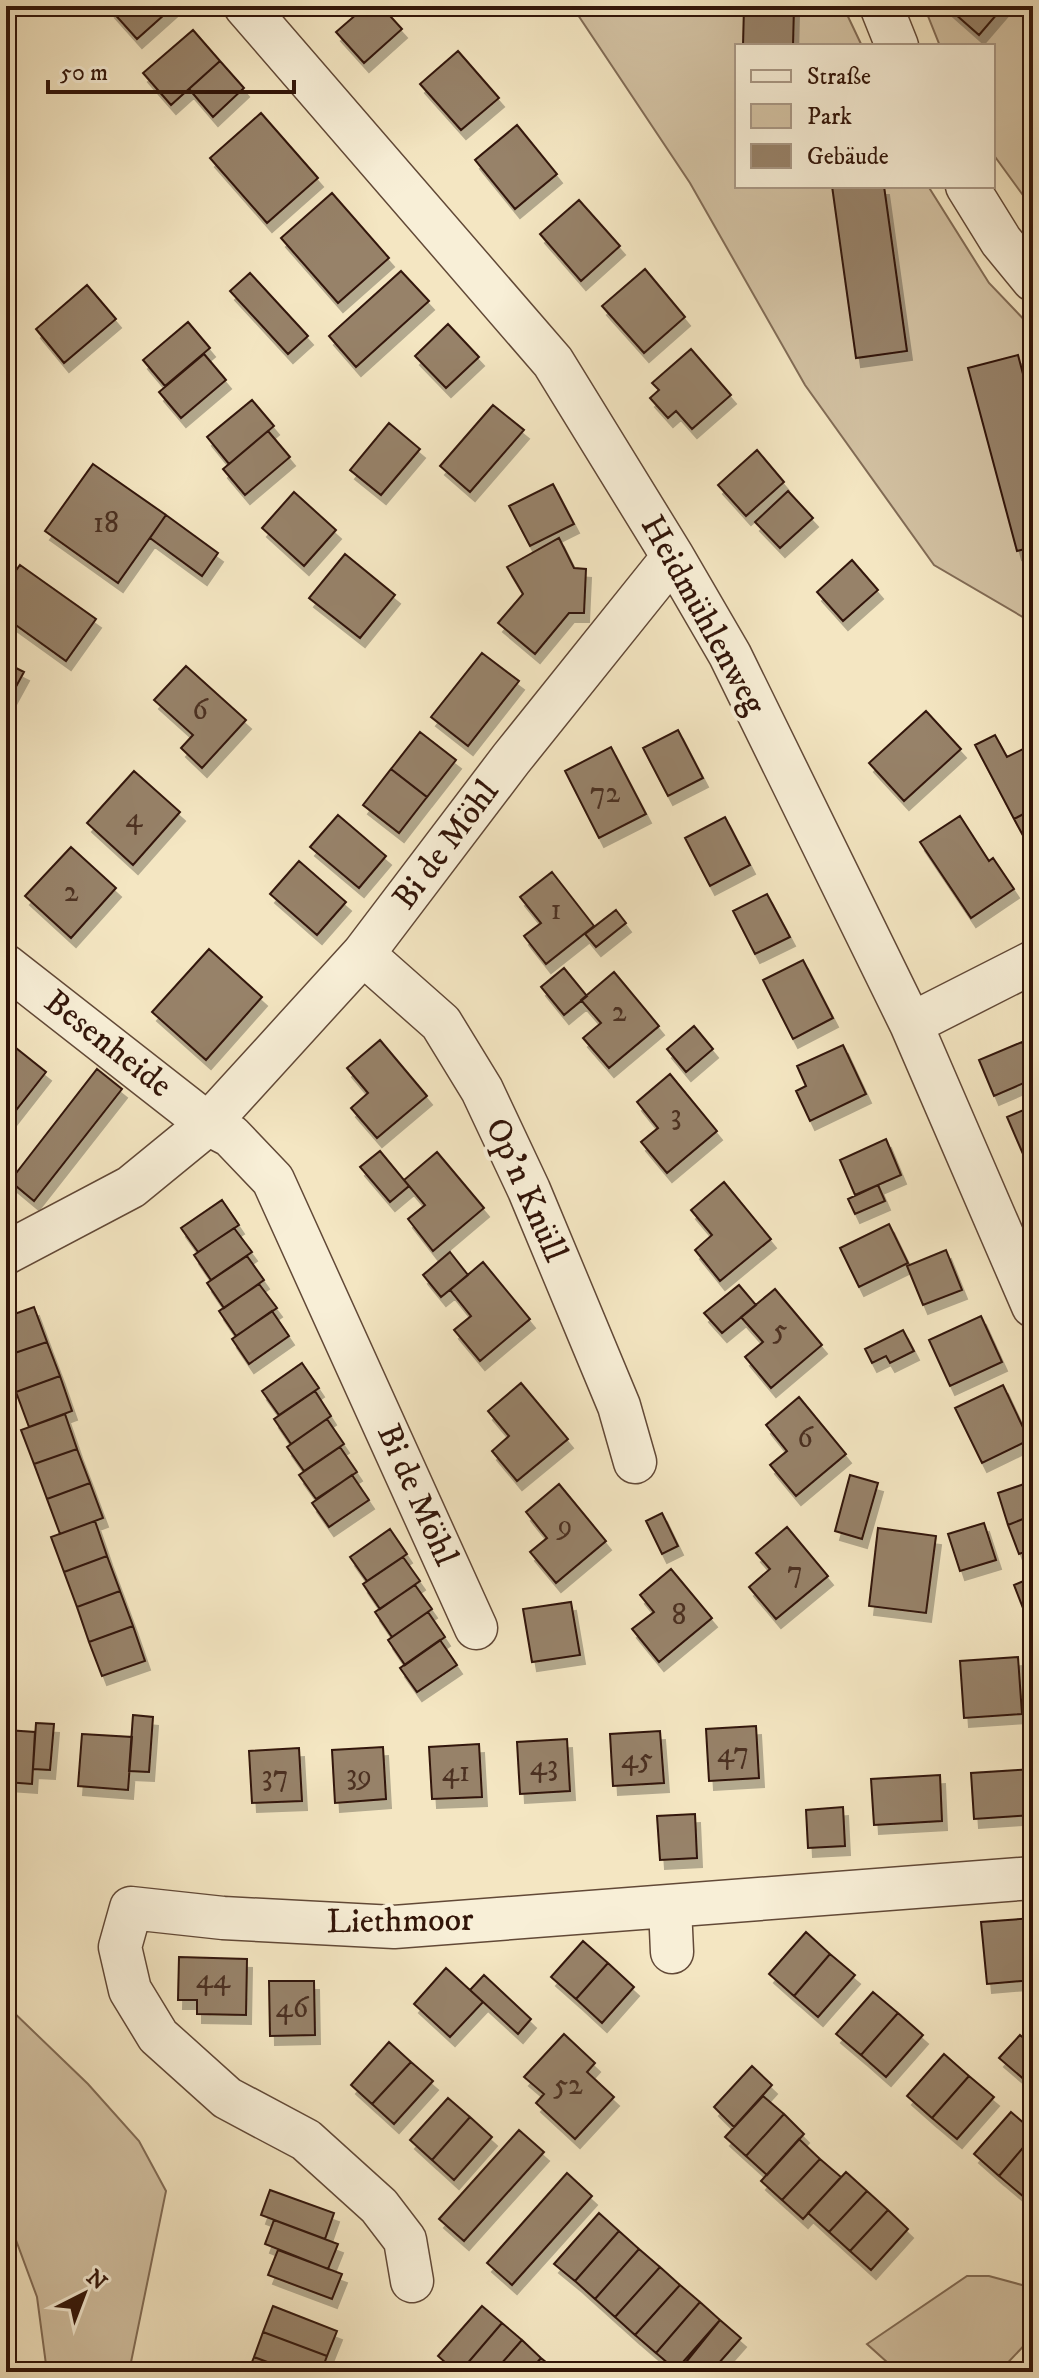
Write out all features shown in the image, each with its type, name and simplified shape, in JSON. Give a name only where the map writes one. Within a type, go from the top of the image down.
[{"type":"street","name":"Heidmühlenweg","points":[[245,6],[553,362],[673,557],[730,655],[911,1024],[1033,1306]]},
{"type":"street","points":[[881,6],[896,44]]},
{"type":"street","points":[[968,188],[1001,241],[1033,280]]},
{"type":"street","name":"Bi de Möhl","points":[[6,1253],[131,1187],[208,1124],[363,954],[511,759],[673,557]]},
{"type":"street","name":"Op'n Knüll","points":[[363,954],[441,1023],[482,1090],[529,1190],[619,1406],[635,1462]]},
{"type":"street","points":[[911,1024],[1033,962]]},
{"type":"street","name":"Besenheide","points":[[6,966],[208,1124]]},
{"type":"street","name":"Bi de Möhl","points":[[208,1124],[231,1136],[273,1180],[476,1628]]},
{"type":"street","name":"Liethmoor","points":[[412,2281],[405,2240],[379,2206],[306,2140],[227,2098],[158,2036],[130,1990],[120,1947],[131,1908],[223,1918],[394,1927],[1033,1878]]},
{"type":"street","points":[[670,1907],[672,1952]]},
{"type":"green space","points":[[572,6],[843,6],[861,44],[735,44],[735,188],[929,188],[989,283],[1033,329],[1033,623],[934,565],[805,385],[690,183]]},
{"type":"green space","points":[[924,6],[1033,6],[1033,209],[995,157],[995,44],[939,44]]},
{"type":"green space","points":[[6,2005],[88,2084],[139,2141],[166,2191],[129,2372],[47,2372],[37,2297],[6,2213]]},
{"type":"green space","points":[[967,2276],[989,2276],[1033,2288],[1033,2336],[999,2372],[898,2372],[867,2344]]},
{"type":"building","points":[[114,6],[174,6],[137,39],[110,9]]},
{"type":"building","points":[[366,6],[381,6],[402,29],[364,63],[336,32]]},
{"type":"building","points":[[744,6],[794,6],[793,44],[743,44]]},
{"type":"building","points":[[946,6],[1004,6],[979,35]]},
{"type":"building","points":[[193,30],[220,61],[171,105],[143,73]]},
{"type":"building","points":[[458,51],[499,98],[461,130],[420,84]]},
{"type":"building","points":[[220,61],[244,88],[213,117],[189,89]]},
{"type":"building","points":[[261,113],[318,178],[267,223],[210,158]]},
{"type":"building","points":[[517,125],[557,174],[515,209],[475,160]]},
{"type":"building","points":[[832,188],[884,188],[907,351],[856,358]]},
{"type":"building","points":[[332,193],[389,258],[338,303],[281,238]]},
{"type":"building","points":[[579,200],[620,246],[581,281],[540,234]]},
{"type":"building","points":[[645,269],[685,317],[644,353],[602,306]]},
{"type":"building","points":[[401,271],[429,301],[356,367],[329,336]]},
{"type":"building","points":[[250,273],[308,336],[288,354],[230,291]]},
{"type":"building","points":[[87,285],[116,319],[64,363],[36,329]]},
{"type":"building","points":[[188,322],[210,348],[165,386],[143,360]]},
{"type":"building","points":[[448,324],[479,357],[446,388],[415,356]]},
{"type":"building","points":[[691,349],[731,395],[692,429],[676,411],[668,418],[650,398],[659,390],[652,383]]},
{"type":"building","points":[[204,354],[226,380],[181,418],[159,392]]},
{"type":"building","points":[[1018,355],[1033,412],[1033,547],[1017,551],[968,368]]},
{"type":"building","points":[[252,400],[274,426],[229,464],[207,437]]},
{"type":"building","points":[[493,405],[524,430],[470,492],[440,466]]},
{"type":"building","points":[[389,423],[420,449],[381,495],[350,470]]},
{"type":"building","points":[[268,431],[290,457],[245,495],[223,469]]},
{"type":"building","points":[[757,450],[784,482],[746,516],[718,485]]},
{"type":"building","points":[[93,464],[166,515],[118,583],[45,531]]},
{"type":"building","points":[[553,484],[574,524],[530,546],[509,506]]},
{"type":"building","points":[[788,491],[813,518],[780,548],[755,522]]},
{"type":"building","points":[[294,492],[336,530],[304,566],[262,528]]},
{"type":"building","points":[[166,515],[218,553],[202,576],[150,538]]},
{"type":"building","points":[[559,538],[574,568],[586,569],[584,613],[569,613],[535,654],[498,623],[523,594],[507,567]]},
{"type":"building","points":[[345,554],[395,595],[360,638],[309,598]]},
{"type":"building","points":[[852,560],[878,590],[843,621],[817,592]]},
{"type":"building","points":[[20,565],[96,619],[66,661],[6,618],[6,584]]},
{"type":"building","points":[[482,653],[519,681],[468,746],[431,717]]},
{"type":"building","points":[[6,663],[24,672],[6,705]]},
{"type":"building","points":[[186,666],[246,720],[202,768],[181,748],[193,735],[154,700]]},
{"type":"building","points":[[926,711],[961,749],[904,801],[869,763]]},
{"type":"building","points":[[678,730],[703,778],[668,796],[643,748]]},
{"type":"building","points":[[420,732],[456,760],[427,797],[391,769]]},
{"type":"building","points":[[995,735],[1007,757],[1033,744],[1033,809],[1014,819],[975,745]]},
{"type":"building","points":[[611,747],[646,814],[599,838],[565,771]]},
{"type":"building","points":[[391,769],[427,797],[399,833],[363,805]]},
{"type":"building","points":[[134,771],[180,812],[133,865],[87,823]]},
{"type":"building","points":[[1033,809],[1033,854],[1014,819]]},
{"type":"building","points":[[338,815],[386,856],[359,888],[310,847]]},
{"type":"building","points":[[960,816],[989,861],[993,858],[1014,889],[971,918],[920,842]]},
{"type":"building","points":[[725,817],[750,865],[710,886],[685,838]]},
{"type":"building","points":[[71,847],[116,888],[71,938],[25,896]]},
{"type":"building","points":[[299,861],[346,902],[317,935],[270,894]]},
{"type":"building","points":[[552,872],[594,926],[546,964],[524,936],[541,923],[520,897]]},
{"type":"building","points":[[767,894],[790,937],[755,954],[733,911]]},
{"type":"building","points":[[616,910],[626,923],[596,947],[585,934]]},
{"type":"building","points":[[209,949],[262,997],[206,1060],[152,1012]]},
{"type":"building","points":[[803,960],[833,1018],[793,1039],[763,980]]},
{"type":"building","points":[[564,968],[587,996],[564,1015],[541,987]]},
{"type":"building","points":[[614,972],[659,1026],[609,1068],[583,1038],[601,1023],[581,1000]]},
{"type":"building","points":[[694,1026],[713,1049],[686,1072],[667,1049]]},
{"type":"building","points":[[6,1040],[46,1072],[6,1123]]},
{"type":"building","points":[[380,1040],[427,1096],[377,1138],[351,1108],[368,1093],[347,1068]]},
{"type":"building","points":[[1022,1042],[1033,1070],[1033,1079],[994,1096],[979,1060]]},
{"type":"building","points":[[843,1045],[866,1094],[810,1121],[796,1091],[806,1086],[797,1066]]},
{"type":"building","points":[[97,1069],[122,1089],[34,1201],[10,1181]]},
{"type":"building","points":[[670,1074],[717,1131],[667,1173],[641,1142],[658,1128],[637,1102]]},
{"type":"building","points":[[1033,1106],[1033,1158],[1026,1161],[1007,1117]]},
{"type":"building","points":[[886,1139],[901,1175],[855,1195],[840,1160]]},
{"type":"building","points":[[380,1151],[409,1186],[390,1202],[360,1167]]},
{"type":"building","points":[[437,1152],[484,1208],[433,1251],[408,1219],[425,1205],[404,1180]]},
{"type":"building","points":[[724,1182],[771,1239],[720,1281],[695,1250],[712,1235],[691,1210]]},
{"type":"building","points":[[878,1185],[885,1201],[855,1214],[848,1199]]},
{"type":"building","points":[[222,1200],[239,1225],[198,1252],[181,1228]]},
{"type":"building","points":[[889,1224],[908,1263],[859,1287],[840,1248]]},
{"type":"building","points":[[234,1228],[252,1252],[211,1280],[194,1255]]},
{"type":"building","points":[[946,1250],[962,1290],[923,1305],[907,1266]]},
{"type":"building","points":[[450,1252],[468,1275],[441,1297],[423,1275]]},
{"type":"building","points":[[247,1256],[264,1280],[224,1308],[207,1283]]},
{"type":"building","points":[[483,1262],[530,1319],[480,1361],[454,1330],[471,1316],[450,1290]]},
{"type":"building","points":[[259,1284],[277,1308],[236,1336],[219,1311]]},
{"type":"building","points":[[739,1285],[756,1305],[722,1333],[704,1313]]},
{"type":"building","points":[[775,1289],[822,1345],[771,1388],[745,1357],[763,1342],[741,1317]]},
{"type":"building","points":[[34,1307],[47,1342],[6,1356],[6,1317]]},
{"type":"building","points":[[272,1311],[289,1336],[249,1364],[232,1339]]},
{"type":"building","points":[[981,1316],[1002,1362],[950,1386],[929,1340]]},
{"type":"building","points":[[903,1330],[914,1351],[890,1363],[886,1356],[872,1363],[865,1349]]},
{"type":"building","points":[[47,1342],[60,1376],[16,1392],[6,1356]]},
{"type":"building","points":[[302,1363],[319,1388],[279,1415],[262,1391]]},
{"type":"building","points":[[60,1376],[72,1411],[29,1427],[16,1392]]},
{"type":"building","points":[[521,1383],[568,1439],[517,1481],[492,1451],[509,1436],[488,1411]]},
{"type":"building","points":[[1003,1385],[1029,1440],[982,1463],[955,1408]]},
{"type":"building","points":[[315,1391],[331,1416],[291,1444],[274,1419]]},
{"type":"building","points":[[799,1397],[846,1454],[796,1496],[770,1465],[787,1451],[766,1425]]},
{"type":"building","points":[[65,1414],[77,1449],[34,1464],[21,1430]]},
{"type":"building","points":[[327,1419],[344,1444],[304,1471],[287,1447]]},
{"type":"building","points":[[340,1447],[357,1472],[316,1499],[299,1475]]},
{"type":"building","points":[[77,1449],[90,1483],[47,1499],[34,1464]]},
{"type":"building","points":[[352,1475],[369,1500],[329,1527],[312,1503]]},
{"type":"building","points":[[850,1475],[878,1483],[862,1539],[835,1531]]},
{"type":"building","points":[[1033,1481],[1033,1515],[1008,1525],[998,1493]]},
{"type":"building","points":[[90,1483],[103,1518],[60,1534],[47,1499]]},
{"type":"building","points":[[559,1484],[606,1541],[556,1583],[530,1552],[547,1538],[526,1512]]},
{"type":"building","points":[[662,1513],[678,1546],[662,1554],[646,1521]]},
{"type":"building","points":[[1033,1515],[1033,1549],[1019,1554],[1008,1525]]},
{"type":"building","points":[[95,1521],[107,1556],[64,1572],[51,1537]]},
{"type":"building","points":[[984,1523],[996,1560],[960,1571],[948,1534]]},
{"type":"building","points":[[787,1527],[828,1576],[776,1619],[749,1587],[770,1569],[756,1553]]},
{"type":"building","points":[[878,1528],[936,1536],[926,1613],[869,1606]]},
{"type":"building","points":[[390,1529],[407,1554],[367,1581],[350,1557]]},
{"type":"building","points":[[107,1556],[120,1591],[77,1607],[64,1572]]},
{"type":"building","points":[[403,1557],[420,1581],[380,1609],[363,1584]]},
{"type":"building","points":[[671,1569],[712,1618],[659,1662],[632,1629],[654,1612],[640,1595]]},
{"type":"building","points":[[1033,1577],[1033,1625],[1030,1626],[1014,1585]]},
{"type":"building","points":[[415,1585],[432,1609],[392,1637],[375,1612]]},
{"type":"building","points":[[120,1591],[133,1626],[89,1642],[77,1607]]},
{"type":"building","points":[[571,1602],[580,1655],[532,1662],[523,1609]]},
{"type":"building","points":[[428,1612],[445,1637],[405,1665],[388,1640]]},
{"type":"building","points":[[133,1626],[145,1661],[102,1676],[89,1642]]},
{"type":"building","points":[[440,1640],[457,1665],[417,1692],[400,1668]]},
{"type":"building","points":[[1018,1657],[1022,1714],[964,1718],[960,1661]]},
{"type":"building","points":[[133,1715],[153,1717],[149,1772],[129,1771]]},
{"type":"building","points":[[36,1723],[54,1724],[50,1770],[33,1769]]},
{"type":"building","points":[[756,1726],[759,1778],[709,1781],[706,1729]]},
{"type":"building","points":[[6,1730],[35,1732],[32,1784],[6,1782]]},
{"type":"building","points":[[660,1731],[664,1783],[613,1786],[610,1734]]},
{"type":"building","points":[[82,1734],[132,1737],[128,1790],[78,1786]]},
{"type":"building","points":[[567,1739],[570,1791],[520,1794],[517,1742]]},
{"type":"building","points":[[479,1744],[482,1797],[432,1799],[429,1747]]},
{"type":"building","points":[[383,1747],[386,1799],[335,1803],[332,1750]]},
{"type":"building","points":[[299,1748],[302,1801],[252,1803],[249,1751]]},
{"type":"building","points":[[1033,1769],[1033,1815],[974,1819],[971,1773]]},
{"type":"building","points":[[940,1775],[942,1821],[874,1825],[871,1779]]},
{"type":"building","points":[[843,1807],[845,1846],[808,1848],[806,1810]]},
{"type":"building","points":[[695,1814],[697,1858],[660,1860],[657,1816]]},
{"type":"building","points":[[1033,1918],[1033,1980],[987,1984],[981,1922]]},
{"type":"building","points":[[806,1932],[830,1954],[794,1996],[769,1974]]},
{"type":"building","points":[[583,1941],[608,1963],[576,1999],[551,1977]]},
{"type":"building","points":[[830,1954],[855,1975],[818,2017],[794,1996]]},
{"type":"building","points":[[179,1957],[247,1959],[246,2015],[197,2014],[197,2000],[178,2000]]},
{"type":"building","points":[[608,1963],[634,1987],[602,2023],[576,1999]]},
{"type":"building","points":[[446,1968],[483,2002],[450,2037],[414,2004]]},
{"type":"building","points":[[484,1975],[531,2019],[518,2034],[470,1990]]},
{"type":"building","points":[[269,1981],[314,1981],[315,2035],[270,2036]]},
{"type":"building","points":[[873,1992],[898,2013],[861,2055],[836,2034]]},
{"type":"building","points":[[898,2013],[923,2035],[886,2077],[861,2055]]},
{"type":"building","points":[[564,2034],[595,2063],[587,2072],[614,2097],[575,2139],[536,2103],[544,2094],[524,2077]]},
{"type":"building","points":[[1020,2035],[1033,2046],[1033,2087],[999,2058]]},
{"type":"building","points":[[389,2042],[411,2062],[372,2104],[351,2085]]},
{"type":"building","points":[[944,2054],[969,2076],[932,2118],[907,2096]]},
{"type":"building","points":[[411,2062],[433,2081],[394,2124],[372,2104]]},
{"type":"building","points":[[752,2066],[772,2085],[734,2127],[714,2107]]},
{"type":"building","points":[[969,2076],[994,2097],[957,2139],[932,2118]]},
{"type":"building","points":[[763,2096],[784,2114],[746,2156],[725,2137]]},
{"type":"building","points":[[448,2098],[470,2117],[432,2160],[410,2140]]},
{"type":"building","points":[[1011,2112],[1033,2131],[1033,2136],[999,2176],[974,2154]]},
{"type":"building","points":[[784,2114],[804,2134],[767,2175],[746,2156]]},
{"type":"building","points":[[470,2117],[492,2137],[454,2180],[432,2160]]},
{"type":"building","points":[[519,2130],[544,2152],[464,2241],[439,2219]]},
{"type":"building","points":[[1033,2136],[1033,2187],[1024,2197],[999,2176]]},
{"type":"building","points":[[799,2139],[820,2159],[782,2200],[761,2181]]},
{"type":"building","points":[[820,2159],[841,2177],[803,2219],[782,2200]]},
{"type":"building","points":[[846,2172],[867,2191],[829,2232],[808,2213]]},
{"type":"building","points":[[567,2173],[592,2196],[512,2285],[487,2263]]},
{"type":"building","points":[[270,2190],[334,2213],[325,2239],[261,2215]]},
{"type":"building","points":[[867,2191],[888,2210],[850,2251],[829,2232]]},
{"type":"building","points":[[888,2210],[908,2229],[871,2270],[850,2251]]},
{"type":"building","points":[[599,2213],[619,2231],[575,2281],[554,2264]]},
{"type":"building","points":[[274,2220],[338,2244],[328,2269],[265,2244]]},
{"type":"building","points":[[619,2231],[639,2249],[595,2299],[575,2281]]},
{"type":"building","points":[[639,2249],[660,2267],[615,2317],[595,2299]]},
{"type":"building","points":[[278,2250],[342,2274],[332,2299],[268,2275]]},
{"type":"building","points":[[660,2267],[680,2285],[635,2335],[615,2317]]},
{"type":"building","points":[[680,2285],[700,2302],[656,2353],[635,2335]]},
{"type":"building","points":[[700,2302],[720,2320],[676,2370],[656,2353]]},
{"type":"building","points":[[273,2306],[337,2331],[327,2356],[263,2332]]},
{"type":"building","points":[[482,2306],[502,2323],[460,2372],[456,2372],[438,2356]]},
{"type":"building","points":[[720,2320],[741,2338],[711,2372],[678,2372]]},
{"type":"building","points":[[502,2323],[522,2340],[494,2372],[460,2372]]},
{"type":"building","points":[[263,2332],[327,2356],[321,2372],[294,2372],[254,2357]]},
{"type":"building","points":[[522,2340],[541,2358],[529,2372],[494,2372]]},
{"type":"building","points":[[254,2357],[294,2372],[248,2372]]},
{"type":"building","points":[[541,2358],[552,2367],[558,2372],[529,2372]]}]
